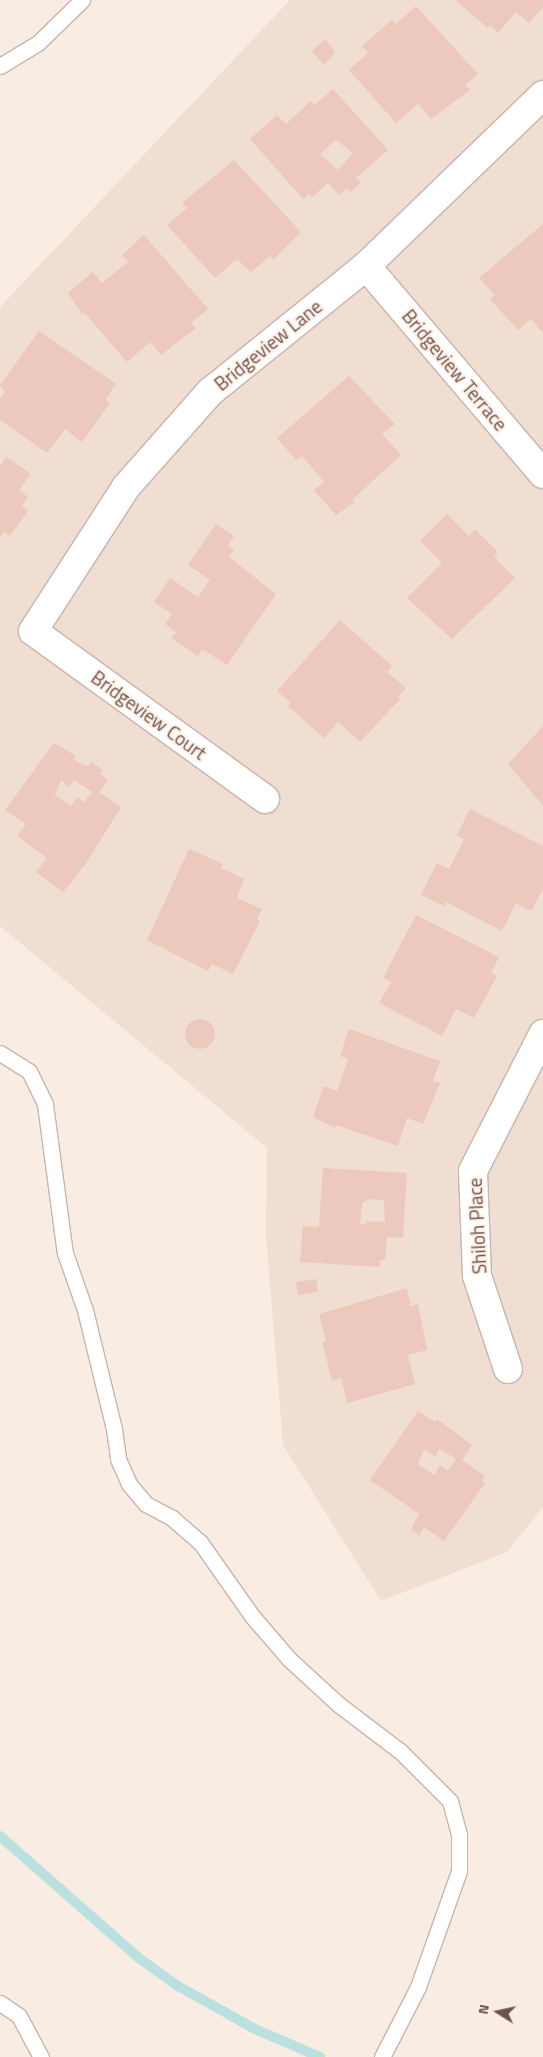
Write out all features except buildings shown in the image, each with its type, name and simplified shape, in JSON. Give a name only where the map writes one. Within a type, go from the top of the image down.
[{"type":"street","name":"Bridgeview Lane","points":[[33,631],[126,487],[210,392],[366,266],[543,95]]},
{"type":"street","name":"Bridgeview Terrace","points":[[366,266],[543,474]]},
{"type":"street","name":"Bridgeview Court","points":[[33,631],[265,799]]},
{"type":"street","name":"Shiloh Place","points":[[508,1369],[478,1276],[473,1171],[543,1034]]},
{"type":"lane","points":[[0,66],[38,43],[82,0]]},
{"type":"lane","points":[[0,1053],[29,1071],[45,1104],[65,1253],[85,1310],[118,1459],[129,1484],[146,1504],[172,1518],[200,1542],[252,1616],[289,1659],[338,1704],[400,1751],[450,1801],[458,1834],[459,1871],[418,1987],[382,2057]]},
{"type":"lane","points":[[0,2003],[19,2016],[41,2057]]},
{"type":"shaded area","points":[[290,0],[543,0],[543,1507],[507,1552],[381,1601],[283,1445],[266,1235],[267,1148],[0,926],[0,307]]},
{"type":"waterway","points":[[0,1836],[140,1959],[178,1986],[255,2029],[320,2057]]}]
